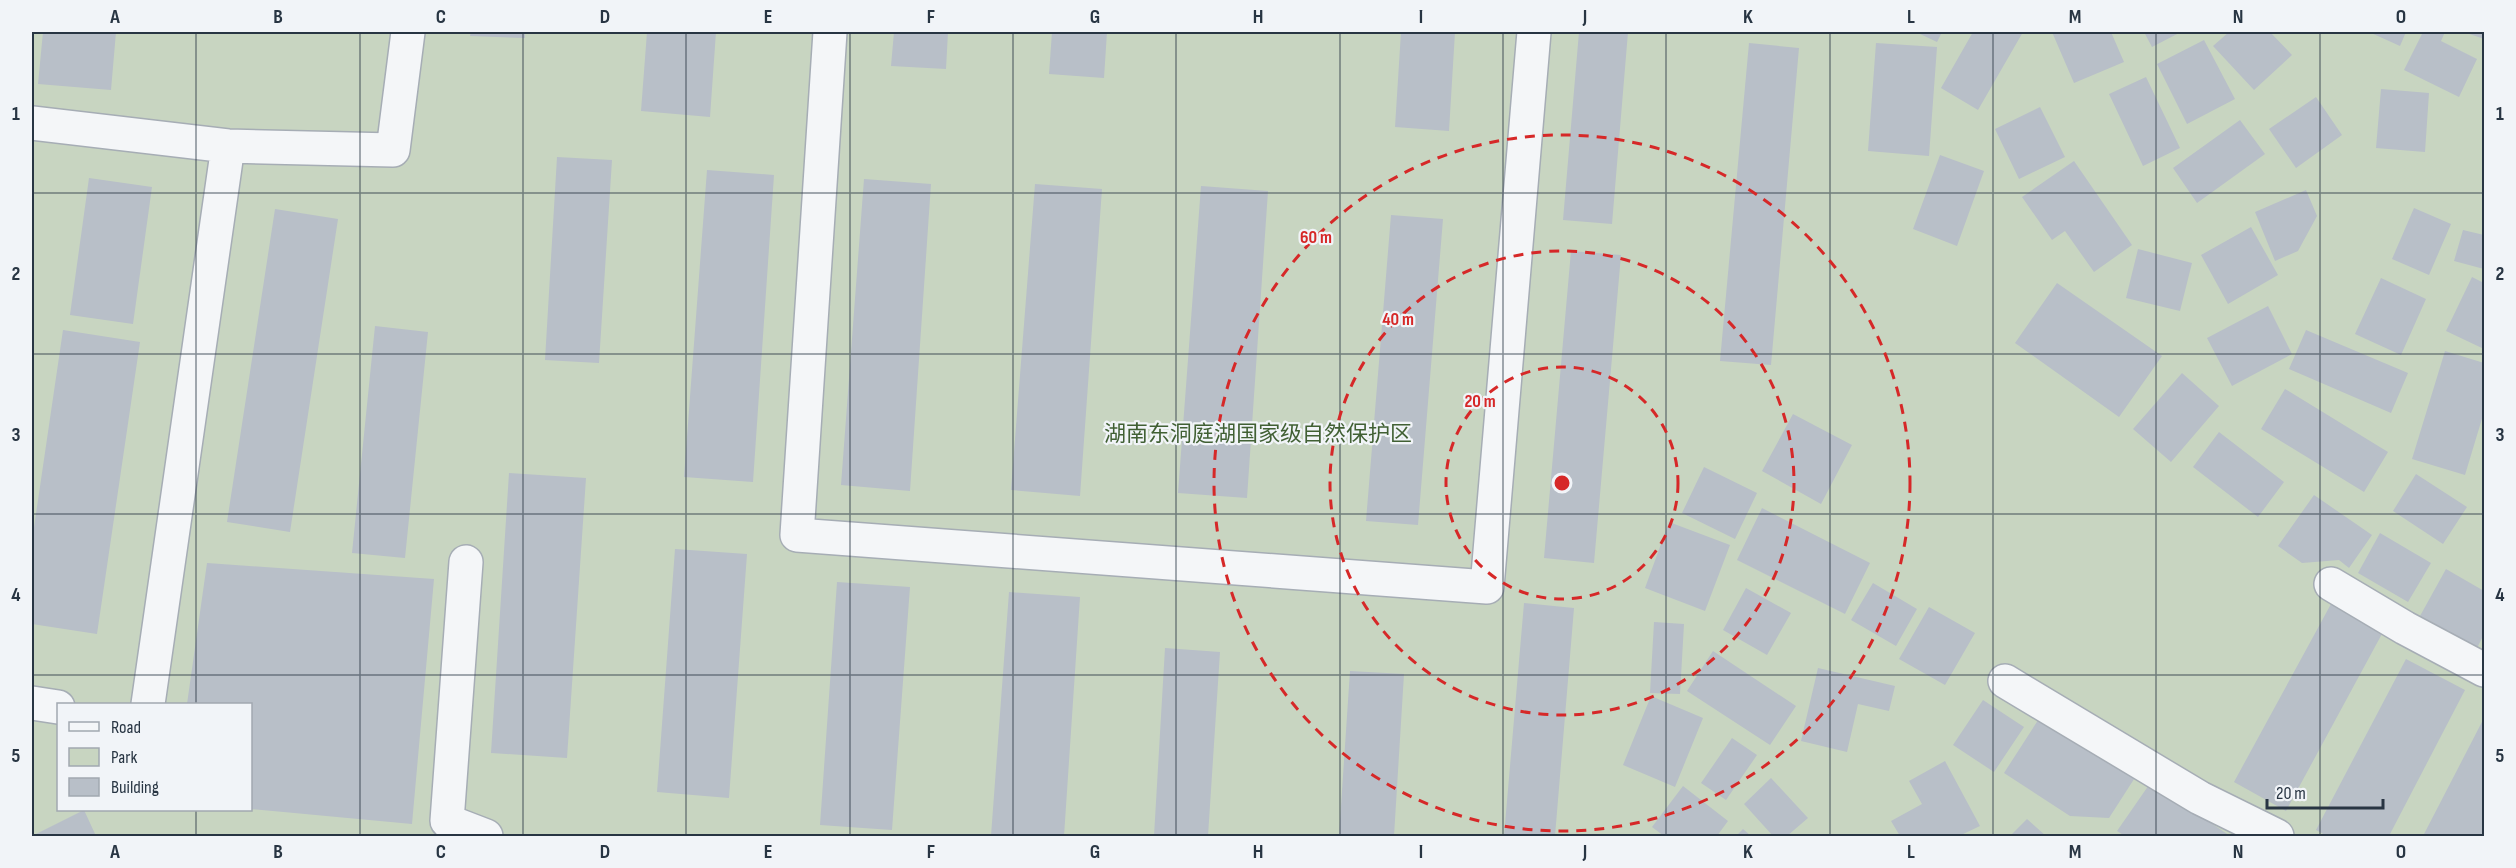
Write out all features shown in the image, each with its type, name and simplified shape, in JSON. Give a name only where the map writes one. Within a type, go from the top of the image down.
[{"type":"street","points":[[32,123],[228,146],[393,150],[408,32]]},
{"type":"street","points":[[830,32],[797,535],[1487,587],[1534,32]]},
{"type":"street","points":[[148,703],[228,146]]},
{"type":"street","points":[[466,562],[447,820],[486,837]]},
{"type":"street","points":[[2331,584],[2405,628],[2484,670]]},
{"type":"street","points":[[2005,681],[2200,798],[2277,837]]},
{"type":"street","points":[[32,703],[57,707]]},
{"type":"green space","name":"湖南东洞庭湖国家级自然保护区","points":[[32,32],[2484,32],[2484,836],[32,836]]},
{"type":"building","points":[[43,32],[116,32],[111,90],[38,84]]},
{"type":"building","points":[[471,32],[525,32],[525,38],[470,36]]},
{"type":"building","points":[[647,32],[716,32],[710,117],[641,111]]},
{"type":"building","points":[[894,32],[948,32],[946,69],[891,66]]},
{"type":"building","points":[[1052,32],[1107,32],[1104,78],[1049,74]]},
{"type":"building","points":[[1401,32],[1455,32],[1449,131],[1395,127]]},
{"type":"building","points":[[1579,32],[1628,32],[1612,224],[1563,220]]},
{"type":"building","points":[[1916,32],[1942,32],[1937,42]]},
{"type":"building","points":[[1973,32],[2023,32],[1978,110],[1941,88]]},
{"type":"building","points":[[2052,32],[2111,32],[2124,62],[2074,83]]},
{"type":"building","points":[[2144,32],[2181,32],[2152,47]]},
{"type":"building","points":[[2229,32],[2270,32],[2292,55],[2254,90],[2213,46]]},
{"type":"building","points":[[2369,32],[2406,32],[2400,46]]},
{"type":"building","points":[[2423,32],[2445,32],[2441,41],[2477,59],[2459,97],[2404,70]]},
{"type":"building","points":[[2464,32],[2484,32],[2484,39]]},
{"type":"building","points":[[2204,40],[2235,99],[2187,124],[2157,64]]},
{"type":"building","points":[[1749,43],[1799,48],[1771,365],[1720,361]]},
{"type":"building","points":[[1876,43],[1937,47],[1929,156],[1868,151]]},
{"type":"building","points":[[2146,77],[2180,148],[2143,166],[2109,94]]},
{"type":"building","points":[[2381,89],[2429,93],[2425,152],[2376,148]]},
{"type":"building","points":[[2316,97],[2342,135],[2296,168],[2269,129]]},
{"type":"building","points":[[2040,107],[2065,157],[2019,179],[1995,129]]},
{"type":"building","points":[[2240,120],[2265,154],[2197,203],[2173,168]]},
{"type":"building","points":[[1940,155],[1984,171],[1957,246],[1913,229]]},
{"type":"building","points":[[557,157],[612,160],[599,363],[545,360]]},
{"type":"building","points":[[2074,161],[2132,245],[2094,272],[2065,231],[2052,240],[2022,197]]},
{"type":"building","points":[[707,170],[774,175],[753,482],[684,477]]},
{"type":"building","points":[[89,178],[152,187],[133,324],[70,315]]},
{"type":"building","points":[[864,179],[931,184],[910,491],[841,485]]},
{"type":"building","points":[[1035,184],[1102,189],[1080,496],[1011,490]]},
{"type":"building","points":[[1201,186],[1268,191],[1247,498],[1178,493]]},
{"type":"building","points":[[2306,190],[2317,216],[2298,251],[2275,261],[2255,212]]},
{"type":"building","points":[[2414,208],[2451,224],[2429,275],[2392,259]]},
{"type":"building","points":[[275,209],[338,219],[290,532],[227,522]]},
{"type":"building","points":[[1391,215],[1443,219],[1418,525],[1366,521]]},
{"type":"building","points":[[2251,227],[2278,275],[2228,304],[2201,255]]},
{"type":"building","points":[[2463,230],[2484,235],[2484,269],[2454,261]]},
{"type":"building","points":[[2138,249],[2192,263],[2180,311],[2126,298]]},
{"type":"building","points":[[1571,251],[1621,255],[1594,563],[1544,558]]},
{"type":"building","points":[[2472,277],[2484,283],[2484,349],[2446,331]]},
{"type":"building","points":[[2381,278],[2426,299],[2401,355],[2355,334]]},
{"type":"building","points":[[2057,283],[2162,356],[2119,417],[2015,343]]},
{"type":"building","points":[[2268,306],[2292,354],[2232,386],[2207,338]]},
{"type":"building","points":[[375,326],[428,332],[405,558],[352,553]]},
{"type":"building","points":[[63,330],[140,342],[97,634],[32,624],[32,541]]},
{"type":"building","points":[[2306,330],[2408,373],[2391,413],[2289,369]]},
{"type":"building","points":[[2445,351],[2484,363],[2484,412],[2465,475],[2412,459]]},
{"type":"building","points":[[2182,373],[2219,406],[2171,462],[2133,429]]},
{"type":"building","points":[[2285,389],[2388,452],[2364,492],[2261,429]]},
{"type":"building","points":[[1793,414],[1852,445],[1821,504],[1762,471]]},
{"type":"building","points":[[2219,432],[2284,482],[2258,517],[2193,467]]},
{"type":"building","points":[[1704,467],[1757,493],[1735,539],[1682,513]]},
{"type":"building","points":[[509,473],[586,478],[567,758],[491,753]]},
{"type":"building","points":[[2416,474],[2467,507],[2443,544],[2393,511]]},
{"type":"building","points":[[2314,495],[2372,535],[2349,568],[2339,560],[2302,563],[2278,546]]},
{"type":"building","points":[[1762,508],[1870,563],[1845,614],[1737,560]]},
{"type":"building","points":[[1669,522],[1730,545],[1705,611],[1645,588]]},
{"type":"building","points":[[2380,533],[2431,563],[2408,602],[2358,573]]},
{"type":"building","points":[[675,549],[747,554],[729,798],[657,792]]},
{"type":"building","points":[[207,563],[434,579],[412,824],[252,809],[252,703],[187,703]]},
{"type":"building","points":[[2446,569],[2484,591],[2484,634],[2477,648],[2420,616]]},
{"type":"building","points":[[837,582],[910,587],[892,830],[820,825]]},
{"type":"building","points":[[1873,583],[1917,609],[1896,646],[1851,620]]},
{"type":"building","points":[[1746,588],[1791,613],[1767,655],[1723,630]]},
{"type":"building","points":[[1009,592],[1080,597],[1064,836],[991,836]]},
{"type":"building","points":[[1524,603],[1574,608],[1555,836],[1504,836]]},
{"type":"building","points":[[2331,604],[2383,632],[2286,811],[2234,782]]},
{"type":"building","points":[[1929,607],[1975,633],[1945,685],[1899,659]]},
{"type":"building","points":[[1654,622],[1684,624],[1680,694],[1650,693]]},
{"type":"building","points":[[1165,648],[1220,652],[1208,836],[1154,836]]},
{"type":"building","points":[[1713,651],[1796,706],[1770,745],[1687,691]]},
{"type":"building","points":[[2406,659],[2465,690],[2389,836],[2327,836],[2316,830]]},
{"type":"building","points":[[1818,668],[1895,686],[1889,711],[1858,704],[1847,752],[1801,741]]},
{"type":"building","points":[[1350,671],[1404,674],[1394,836],[1339,836]]},
{"type":"building","points":[[1651,696],[1703,718],[1675,787],[1623,765]]},
{"type":"building","points":[[1983,700],[2024,727],[1994,772],[1953,745]]},
{"type":"building","points":[[2042,714],[2136,776],[2109,818],[2070,816],[2004,773]]},
{"type":"building","points":[[2484,718],[2484,836],[2423,836]]},
{"type":"building","points":[[1732,738],[1757,755],[1726,800],[1701,783]]},
{"type":"building","points":[[1945,761],[1980,826],[1959,836],[1900,836],[1891,821],[1922,804],[1909,781]]},
{"type":"building","points":[[1771,778],[1808,818],[1787,836],[1773,836],[1744,804]]},
{"type":"building","points":[[2151,782],[2230,836],[2125,836],[2117,831]]},
{"type":"building","points":[[1683,786],[1728,821],[1717,836],[1664,836],[1652,827]]},
{"type":"building","points":[[84,811],[96,836],[32,836]]},
{"type":"building","points":[[2027,819],[2046,836],[2010,836]]},
{"type":"building","points":[[1743,829],[1751,836],[1736,836]]}]
